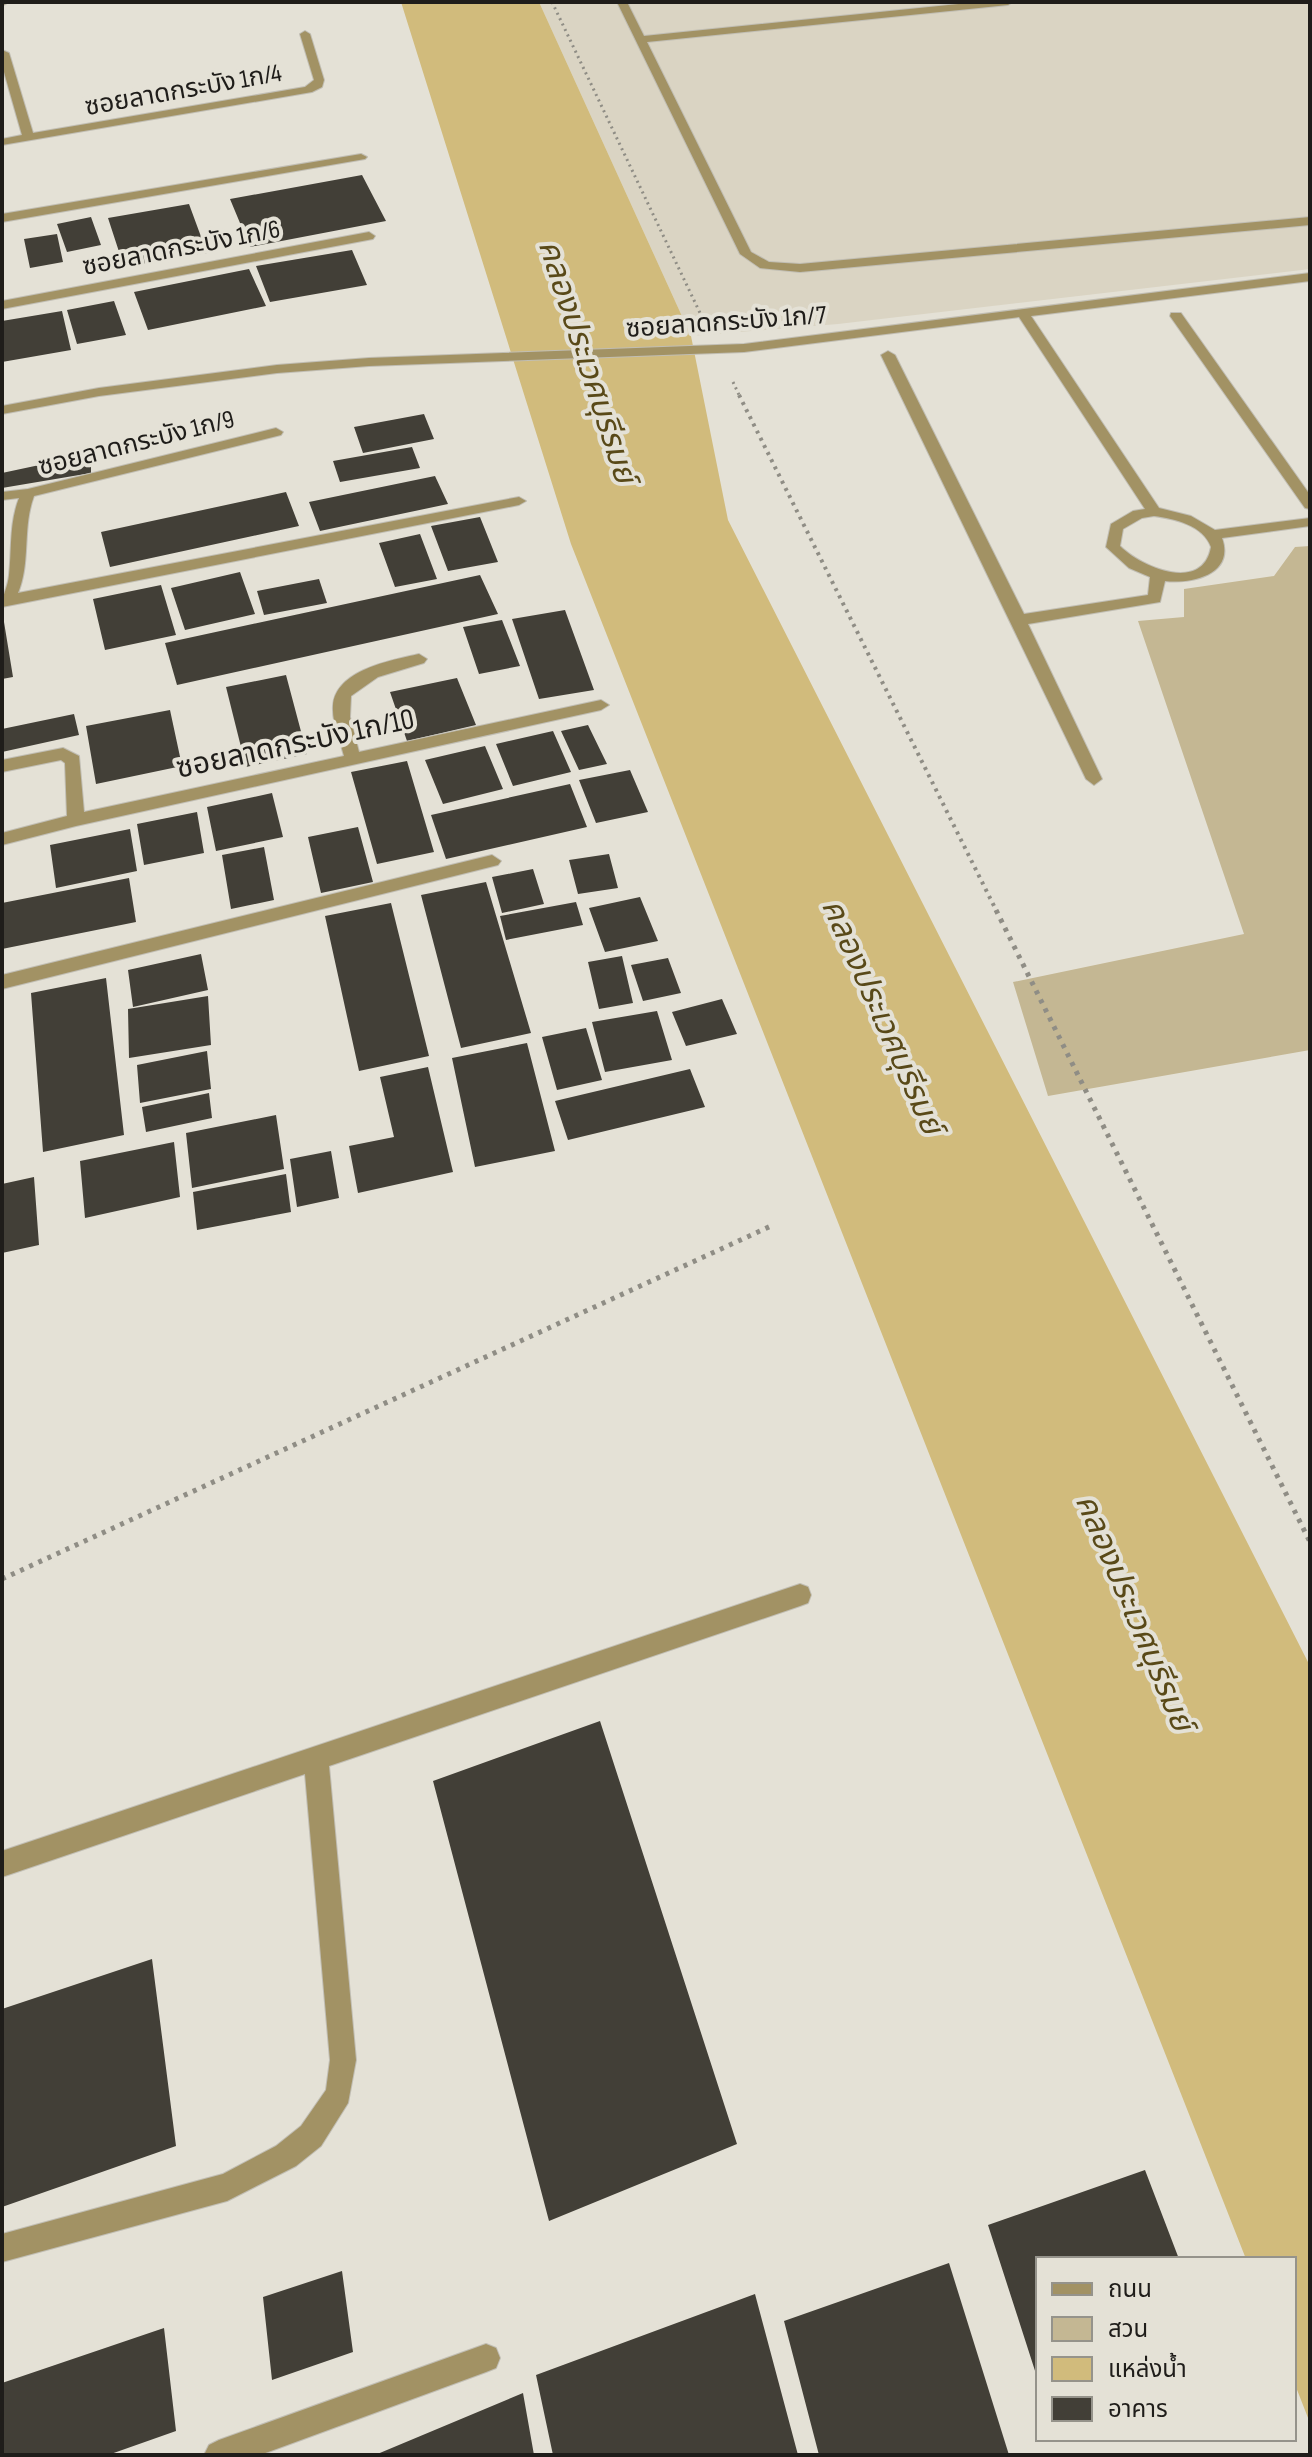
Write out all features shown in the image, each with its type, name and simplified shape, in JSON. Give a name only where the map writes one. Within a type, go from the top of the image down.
[{"type":"street","points":[[622,2],[746,254],[756,263],[772,268],[800,268],[1310,221]]},
{"type":"street","points":[[640,40],[1008,2]]},
{"type":"street","name":"ซอยลาดกระบัง 1ก/4","points":[[2,142],[308,90],[319,80],[305,34]]},
{"type":"street","points":[[4,53],[28,137]]},
{"type":"street","points":[[2,218],[361,157]]},
{"type":"street","name":"ซอยลาดกระบัง 1ก/6","points":[[2,305],[369,236]]},
{"type":"street","name":"ซอยลาดกระบัง 1ก/7","points":[[2,410],[202,376],[369,362],[744,348],[1310,277]]},
{"type":"street","points":[[1023,314],[1154,512]]},
{"type":"street","points":[[1176,316],[1310,505]]},
{"type":"street","points":[[888,355],[1094,779]]},
{"type":"street","name":"ซอยลาดกระบัง 1ก/9","points":[[5,601],[16,580],[19,517],[28,493],[276,432]]},
{"type":"street","points":[[2,496],[28,493]]},
{"type":"street","points":[[5,601],[519,501]]},
{"type":"street","points":[[1154,512],[1187,518],[1211,535],[1217,546],[1216,557],[1210,566],[1183,577],[1158,575],[1133,567],[1120,558],[1113,547],[1112,537],[1116,527],[1125,519],[1154,512]]},
{"type":"street","points":[[1211,535],[1310,522]]},
{"type":"street","points":[[1019,620],[1155,599],[1158,575]]},
{"type":"street","points":[[353,759],[341,702],[347,689],[391,666],[419,659]]},
{"type":"street","name":"ซอยลาดกระบัง 1ก/10","points":[[2,839],[601,705]]},
{"type":"street","points":[[2,766],[63,754],[73,760],[76,820]]},
{"type":"street","points":[[2,982],[492,861]]},
{"type":"street","points":[[2,1864],[800,1595]]},
{"type":"street","points":[[2,2248],[227,2187],[286,2156],[311,2136],[339,2094],[343,2060],[316,1758]]},
{"type":"street","points":[[219,2455],[486,2358]]},
{"type":"path","points":[[552,2],[704,321]]},
{"type":"path","points":[[731,376],[1310,1542]]},
{"type":"path","points":[[2,1579],[771,1226]]},
{"type":"shaded area","points":[[539,2],[1310,2],[1310,269],[838,324],[691,336]]},
{"type":"green space","points":[[1310,546],[1310,1050],[1048,1096],[1013,982],[1244,934],[1138,621],[1184,617],[1184,589],[1274,576],[1295,547]]},
{"type":"water","name":"คลองประเวศบุรีรมย์","points":[[401,2],[539,2],[691,336],[728,520],[1310,1666],[1310,2423],[1296,2387],[1296,2257],[1245,2257],[571,544]]},
{"type":"building","points":[[362,175],[386,221],[250,247],[230,199]]},
{"type":"building","points":[[189,204],[207,253],[124,267],[108,218]]},
{"type":"building","points":[[91,217],[101,245],[67,252],[57,224]]},
{"type":"building","points":[[57,234],[63,262],[30,268],[24,239]]},
{"type":"building","points":[[352,250],[367,285],[270,302],[256,266]]},
{"type":"building","points":[[249,269],[266,306],[148,330],[134,292]]},
{"type":"building","points":[[114,301],[126,335],[77,344],[67,310]]},
{"type":"building","points":[[62,311],[71,350],[2,362],[2,321]]},
{"type":"building","points":[[424,414],[434,439],[363,453],[354,427]]},
{"type":"building","points":[[412,447],[420,468],[340,482],[333,461]]},
{"type":"building","points":[[91,454],[91,473],[2,488],[2,473]]},
{"type":"building","points":[[435,476],[448,504],[320,531],[309,502]]},
{"type":"building","points":[[286,492],[299,526],[110,567],[101,532]]},
{"type":"building","points":[[480,517],[498,562],[448,571],[431,526]]},
{"type":"building","points":[[420,534],[437,579],[395,587],[379,543]]},
{"type":"building","points":[[240,572],[255,614],[185,630],[171,588]]},
{"type":"building","points":[[480,575],[498,614],[177,685],[165,643]]},
{"type":"building","points":[[319,579],[327,603],[264,615],[257,591]]},
{"type":"building","points":[[161,585],[176,635],[105,650],[93,599]]},
{"type":"building","points":[[565,610],[594,690],[539,699],[512,619]]},
{"type":"building","points":[[502,620],[520,666],[479,674],[463,627]]},
{"type":"building","points":[[2,623],[13,677],[2,679]]},
{"type":"building","points":[[286,675],[307,754],[246,767],[226,687]]},
{"type":"building","points":[[457,678],[476,725],[407,741],[390,692]]},
{"type":"building","points":[[170,710],[182,766],[96,784],[86,726]]},
{"type":"building","points":[[74,714],[79,735],[2,752],[2,729]]},
{"type":"building","points":[[588,725],[607,764],[579,770],[561,731]]},
{"type":"building","points":[[553,731],[571,772],[513,786],[496,744]]},
{"type":"building","points":[[485,746],[503,789],[443,804],[425,760]]},
{"type":"building","points":[[407,761],[434,852],[377,864],[351,772]]},
{"type":"building","points":[[630,770],[648,812],[596,823],[579,780]]},
{"type":"building","points":[[570,784],[587,827],[446,859],[431,815]]},
{"type":"building","points":[[272,793],[283,837],[216,851],[207,807]]},
{"type":"building","points":[[197,812],[204,853],[144,865],[137,824]]},
{"type":"building","points":[[358,827],[373,882],[321,893],[308,837]]},
{"type":"building","points":[[130,829],[137,871],[56,888],[50,845]]},
{"type":"building","points":[[264,847],[274,900],[231,909],[222,855]]},
{"type":"building","points":[[609,854],[618,888],[578,894],[569,860]]},
{"type":"building","points":[[533,869],[544,904],[502,913],[492,877]]},
{"type":"building","points":[[129,878],[136,922],[2,949],[2,903]]},
{"type":"building","points":[[486,882],[531,1033],[461,1048],[421,895]]},
{"type":"building","points":[[640,897],[658,941],[605,952],[589,908]]},
{"type":"building","points":[[576,902],[583,925],[506,940],[500,916]]},
{"type":"building","points":[[391,903],[429,1056],[359,1071],[325,916]]},
{"type":"building","points":[[201,954],[208,990],[133,1007],[128,970]]},
{"type":"building","points":[[622,956],[633,1003],[599,1009],[588,962]]},
{"type":"building","points":[[668,958],[681,993],[643,1001],[631,965]]},
{"type":"building","points":[[106,978],[124,1135],[43,1152],[31,993]]},
{"type":"building","points":[[208,996],[211,1045],[129,1058],[128,1009]]},
{"type":"building","points":[[722,999],[737,1034],[686,1046],[672,1012]]},
{"type":"building","points":[[657,1011],[672,1060],[605,1072],[592,1022]]},
{"type":"building","points":[[586,1028],[602,1080],[557,1090],[542,1037]]},
{"type":"building","points":[[527,1043],[555,1151],[475,1167],[452,1058]]},
{"type":"building","points":[[207,1051],[211,1089],[140,1103],[137,1065]]},
{"type":"building","points":[[428,1067],[453,1172],[358,1193],[349,1146],[394,1137],[380,1077]]},
{"type":"building","points":[[690,1069],[705,1107],[568,1140],[555,1101]]},
{"type":"building","points":[[209,1093],[212,1118],[146,1132],[142,1107]]},
{"type":"building","points":[[276,1115],[284,1169],[192,1188],[186,1133]]},
{"type":"building","points":[[174,1142],[180,1197],[85,1218],[80,1161]]},
{"type":"building","points":[[331,1151],[339,1198],[297,1207],[290,1159]]},
{"type":"building","points":[[286,1174],[291,1212],[197,1230],[193,1192]]},
{"type":"building","points":[[34,1177],[39,1245],[2,1253],[2,1184]]},
{"type":"building","points":[[600,1721],[737,2144],[549,2221],[433,1781]]},
{"type":"building","points":[[152,1959],[176,2146],[2,2207],[2,2009]]},
{"type":"building","points":[[1145,2170],[1178,2257],[1036,2257],[1036,2374],[988,2225]]},
{"type":"building","points":[[949,2263],[1009,2455],[819,2455],[784,2321]]},
{"type":"building","points":[[342,2271],[353,2352],[272,2380],[263,2297]]},
{"type":"building","points":[[755,2294],[798,2455],[553,2455],[536,2375]]},
{"type":"building","points":[[164,2328],[176,2431],[108,2455],[2,2455],[2,2383]]},
{"type":"building","points":[[523,2393],[534,2455],[375,2455]]}]
